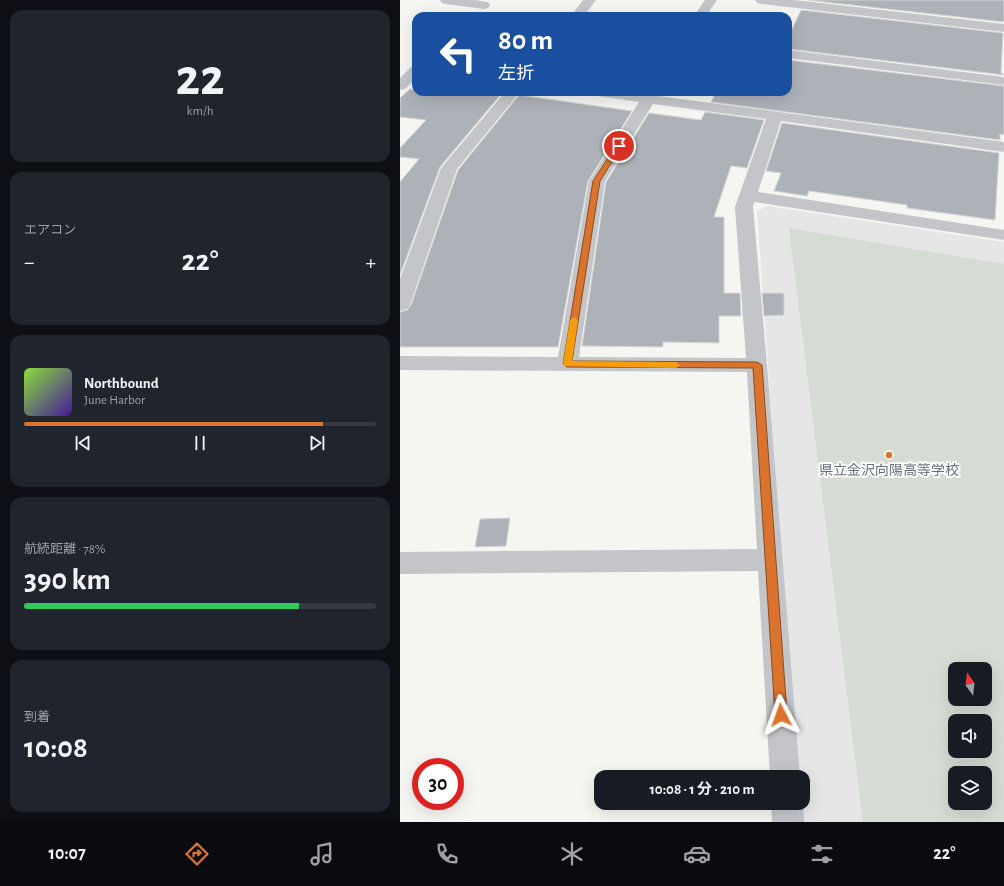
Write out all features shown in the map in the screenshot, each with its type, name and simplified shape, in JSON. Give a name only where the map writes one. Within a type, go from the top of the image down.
[{"type":"street","points":[[446,0],[487,2]]},
{"type":"street","points":[[580,12],[590,0]]},
{"type":"street","points":[[702,12],[710,0]]},
{"type":"street","points":[[761,0],[1004,28]]},
{"type":"street","points":[[476,12],[487,2]]},
{"type":"street","points":[[792,54],[1004,81]]},
{"type":"street","points":[[400,86],[412,74]]},
{"type":"street","points":[[400,305],[449,168],[510,96]]},
{"type":"street","points":[[567,364],[597,181],[650,96]]},
{"type":"street","points":[[657,96],[776,116],[1004,148]]},
{"type":"street","points":[[776,116],[744,207],[757,365],[785,770]]},
{"type":"street","points":[[748,196],[1004,235]]},
{"type":"street","points":[[400,363],[757,365]]},
{"type":"street","points":[[400,564],[770,560]]},
{"type":"street","points":[[787,810],[788,822]]},
{"type":"shaded area","name":"県立金沢向陽高等学校","points":[[767,206],[1004,242],[1004,822],[800,822],[802,810],[810,810],[810,770],[797,770],[757,211]]},
{"type":"shaded area","name":"県立金沢向陽高等学校","points":[[789,228],[1004,264],[1004,822],[863,822]]},
{"type":"building","points":[[807,0],[1004,0],[1004,22]]},
{"type":"building","points":[[801,10],[1003,33],[1001,73],[1004,75],[792,49],[792,29]]},
{"type":"building","points":[[792,60],[1004,86],[1004,135],[1000,134],[1000,140],[711,102],[714,96],[792,96]]},
{"type":"building","points":[[410,89],[412,89],[412,96],[499,96],[440,167],[400,275],[400,182],[419,159],[400,157],[400,148],[426,120],[400,117],[400,98]]},
{"type":"building","points":[[518,96],[632,111],[588,181],[558,347],[400,347],[400,312],[407,310],[411,305],[458,170]]},
{"type":"building","points":[[705,112],[764,120],[747,168],[731,166],[714,217],[724,217],[724,293],[740,293],[741,316],[719,316],[719,343],[663,342],[663,347],[582,346],[606,182],[649,113],[701,120]]},
{"type":"building","points":[[782,123],[999,153],[995,220],[907,208],[907,205],[809,191],[807,196],[774,191],[781,173],[766,171]]},
{"type":"building","points":[[762,293],[784,293],[784,315],[764,316]]},
{"type":"building","points":[[510,518],[506,546],[475,547],[480,519]]},
{"type":"slow traffic","points":[[574,320],[567,364],[676,365]]},
{"type":"place","name":"県立金沢向陽高等学校","points":[[889,455]]},
{"type":"route","points":[[619,146],[597,181],[567,364],[757,365],[781,715]]}]
